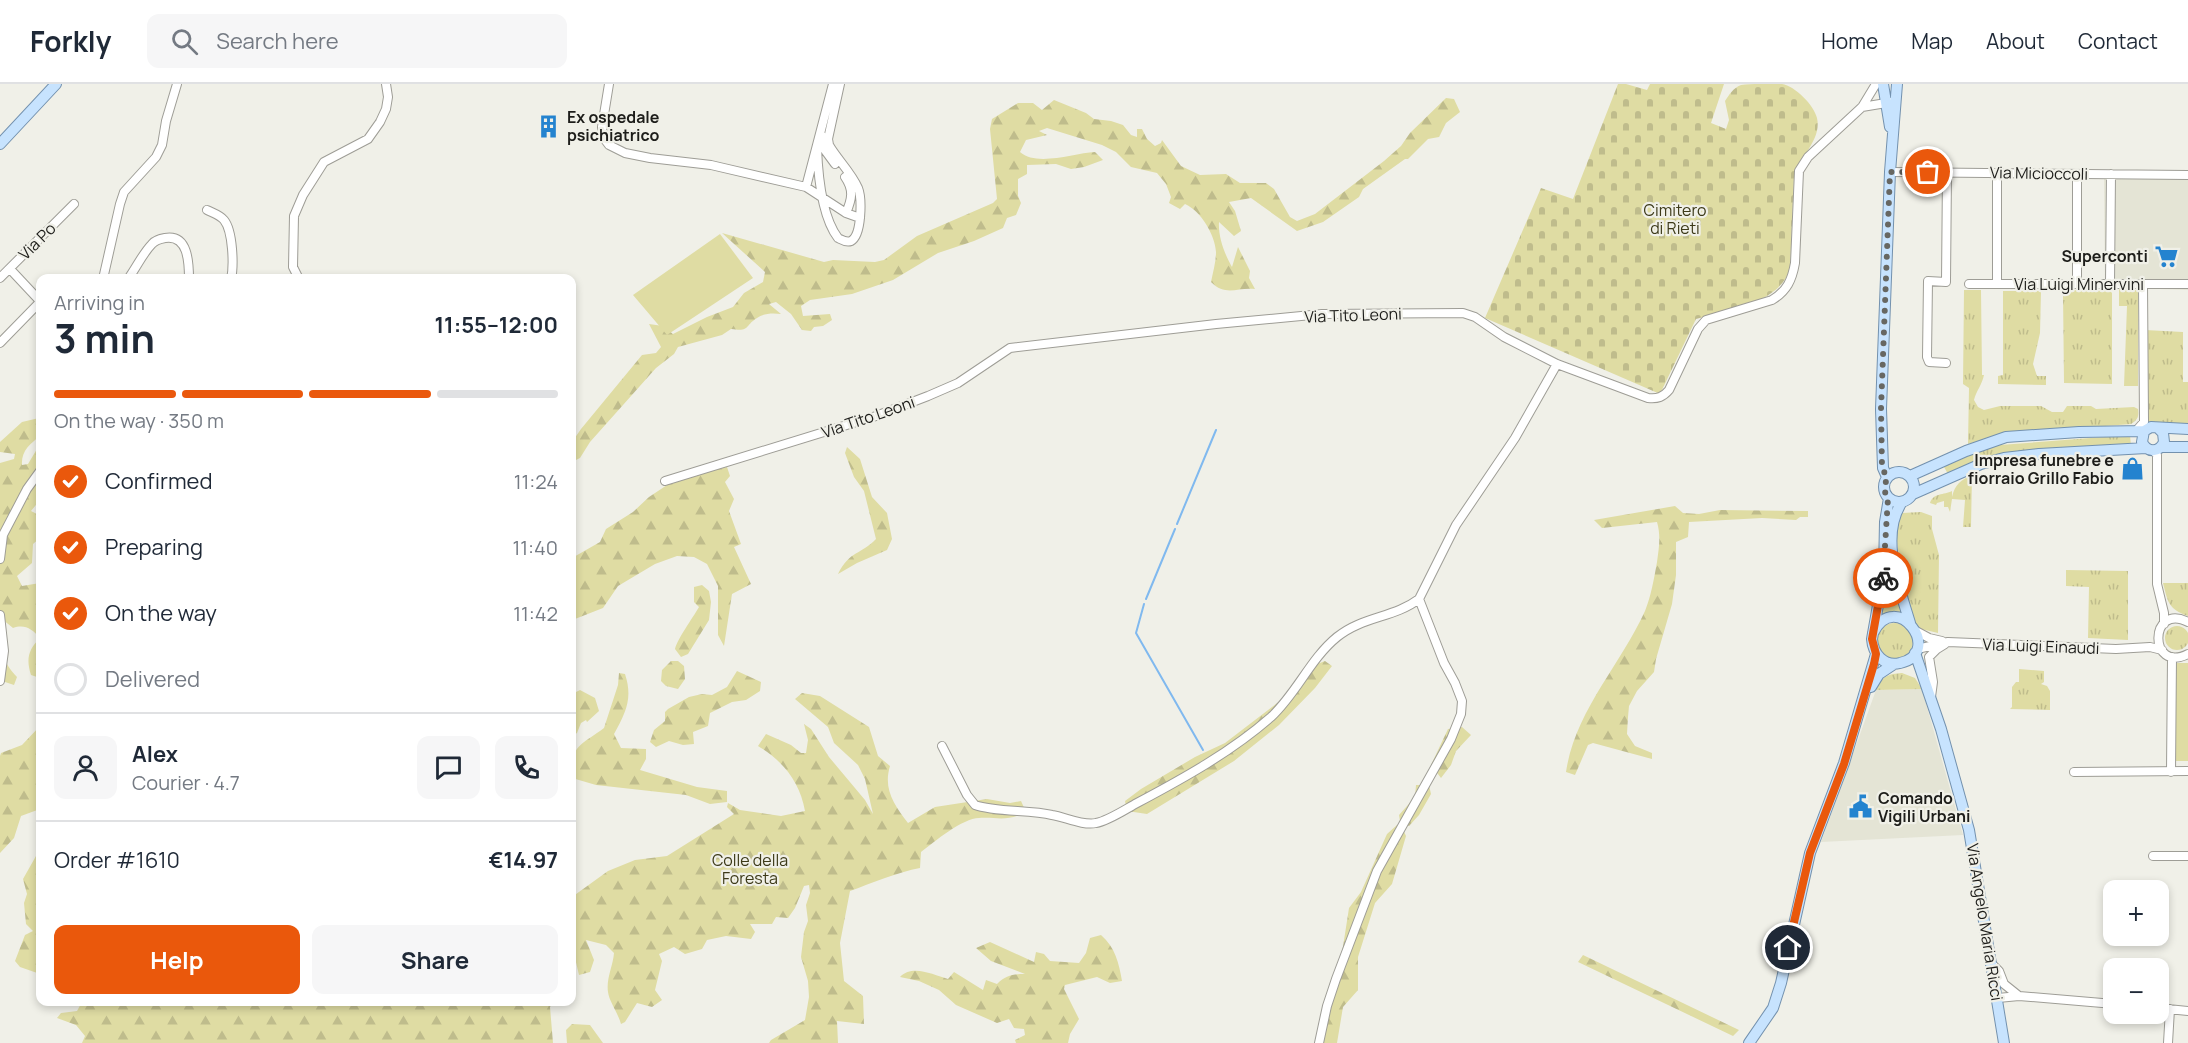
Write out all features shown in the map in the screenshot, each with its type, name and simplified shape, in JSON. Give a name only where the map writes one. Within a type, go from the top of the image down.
[{"type":"main road","points":[[0,144],[56,84]]},
{"type":"main road","points":[[1883,84],[1891,103],[1892,139],[1881,409],[1882,468],[1887,477]]},
{"type":"main road","points":[[1891,103],[1898,84]]},
{"type":"main road","points":[[1910,476],[1966,451],[2006,437],[2147,428],[2188,429]]},
{"type":"main road","points":[[2147,428],[2163,433],[2165,439],[2153,449]]},
{"type":"main road","points":[[2147,428],[2141,438],[2153,449]]},
{"type":"main road","points":[[1862,706],[1879,674],[1916,651],[1918,640],[1899,584],[1893,552],[1893,518],[1902,502],[1912,494],[1981,464],[2004,458],[2039,454],[2188,447]]},
{"type":"main road","points":[[1898,663],[1884,661],[1876,654],[1872,642],[1884,572],[1888,498],[1884,485],[1887,477],[1896,472],[1910,476],[1914,485],[1912,494]]},
{"type":"main road","points":[[1888,498],[1902,502]]},
{"type":"main road","points":[[1873,633],[1880,624],[1889,619],[1900,618],[1913,627]]},
{"type":"main road","name":"Via Angelo Maria Ricci","points":[[1916,651],[1961,795],[1969,830],[2004,1043]]},
{"type":"main road","points":[[1749,1043],[1773,1008],[1781,983],[1810,853],[1844,764],[1876,654]]},
{"type":"main road","name":"Via Angelo Maria Ricci","points":[[1898,663],[1915,674],[1930,699]]},
{"type":"street","points":[[104,274],[124,192],[156,157],[162,145],[166,121],[177,84]]},
{"type":"street","points":[[296,274],[293,267],[294,216],[298,205],[324,162],[368,140],[386,109],[388,97],[386,84]]},
{"type":"street","points":[[609,84],[602,128],[603,137],[609,145],[625,153],[711,165],[806,188],[846,213],[860,218]]},
{"type":"street","points":[[806,188],[833,84]]},
{"type":"street","points":[[817,148],[824,200],[830,222],[838,238],[847,242],[855,237],[860,218],[858,188],[829,145],[828,139],[840,84]]},
{"type":"street","name":"Via Tito Leoni","points":[[665,481],[831,430],[928,396],[958,383],[1002,351],[1016,347],[1322,314],[1463,313],[1475,317],[1504,337],[1557,364],[1656,399],[1669,390],[1698,328],[1706,320],[1772,300],[1780,296],[1788,287],[1795,263],[1799,171],[1808,157],[1862,106],[1876,84]]},
{"type":"street","points":[[1862,106],[1891,103]]},
{"type":"street","points":[[823,127],[824,149],[847,179],[852,190],[846,213]]},
{"type":"street","name":"Via Micioccoli","points":[[1890,172],[2188,175]]},
{"type":"street","points":[[1946,363],[1929,362],[1927,357],[1928,281],[1946,282],[1947,172]]},
{"type":"street","points":[[1997,173],[1997,284]]},
{"type":"street","points":[[2077,174],[2077,284]]},
{"type":"street","points":[[2110,284],[2111,174]]},
{"type":"street","name":"Via Po","points":[[0,278],[74,204]]},
{"type":"street","points":[[207,210],[225,221],[228,228],[233,261],[232,274]]},
{"type":"street","points":[[131,274],[152,244],[158,239],[168,237],[175,237],[182,242],[189,274]]},
{"type":"street","points":[[10,269],[36,298]]},
{"type":"street","name":"Via Luigi Minervini","points":[[1969,284],[2188,284]]},
{"type":"street","points":[[2142,284],[2147,428]]},
{"type":"street","points":[[0,343],[36,306]]},
{"type":"street","points":[[942,746],[967,795],[975,805],[1050,814],[1096,824],[1184,778],[1235,744],[1282,705],[1299,685],[1318,654],[1348,629],[1360,622],[1403,610],[1419,599],[1456,525],[1515,438],[1557,364]]},
{"type":"street","points":[[2153,449],[2157,455],[2157,584],[2162,602],[2164,624]]},
{"type":"street","points":[[0,559],[3,535],[36,477]]},
{"type":"street","points":[[1319,1043],[1336,979],[1377,871],[1451,739],[1461,714],[1462,701],[1444,663],[1419,599]]},
{"type":"street","points":[[2162,602],[2184,621]]},
{"type":"street","points":[[0,615],[4,651],[0,681]]},
{"type":"street","points":[[2184,621],[2171,620],[2164,624],[2158,635],[2158,643],[2162,650],[2176,658],[2188,654]]},
{"type":"street","name":"Via Luigi Einaudi","points":[[1913,627],[1929,638],[1948,642],[2110,649],[2150,647],[2162,650]]},
{"type":"street","name":"Via Luigi Einaudi","points":[[2135,647],[2158,635]]},
{"type":"street","name":"Via Luigi Einaudi","points":[[1916,651],[1948,642]]},
{"type":"street","name":"Via Angelo Maria Ricci","points":[[1930,699],[1933,682],[1929,657],[1948,642]]},
{"type":"street","points":[[2170,772],[2171,673],[2176,658]]},
{"type":"street","points":[[2074,772],[2188,771]]},
{"type":"street","points":[[2153,856],[2188,856]]},
{"type":"street","points":[[1992,964],[1999,971],[2004,984],[2019,996]]},
{"type":"street","points":[[1998,998],[2019,996],[2103,1003]]},
{"type":"street","points":[[2168,1043],[2170,1009],[2188,1011]]},
{"type":"shaded area","points":[[2104,177],[2188,179],[2188,290],[2105,287]]},
{"type":"shaded area","points":[[1922,689],[1963,835],[1821,842],[1876,690]]},
{"type":"green space","name":"Cimitero di Rieti","points":[[1618,84],[1647,90],[1650,84],[1724,84],[1711,123],[1726,129],[1729,120],[1725,101],[1736,88],[1745,84],[1782,84],[1793,88],[1803,97],[1812,107],[1817,118],[1816,134],[1794,177],[1790,269],[1784,281],[1775,290],[1750,304],[1696,319],[1660,394],[1485,318],[1541,188],[1573,199]]},
{"type":"green space","points":[[1446,98],[1454,99],[1460,112],[1446,123],[1439,137],[1428,139],[1408,159],[1363,189],[1359,197],[1323,222],[1297,231],[1251,198],[1229,202],[1235,211],[1241,231],[1234,236],[1219,222],[1222,246],[1232,267],[1238,247],[1250,271],[1249,278],[1255,289],[1227,290],[1216,287],[1211,282],[1216,252],[1210,231],[1191,207],[1185,204],[1180,209],[1169,203],[1171,197],[1166,184],[1157,173],[1131,167],[1116,152],[1102,145],[1047,128],[1039,131],[1047,135],[1026,140],[1020,152],[1027,156],[1046,159],[1095,152],[1103,160],[1071,169],[1056,164],[1027,165],[1027,174],[1018,179],[1018,196],[1021,203],[1016,215],[1007,218],[1003,228],[938,253],[893,280],[852,294],[810,300],[801,306],[803,316],[830,314],[832,320],[823,326],[814,327],[811,331],[802,330],[791,314],[776,302],[769,304],[781,314],[763,315],[745,329],[731,329],[722,335],[678,347],[674,354],[656,368],[576,460],[576,436],[581,429],[642,355],[656,353],[661,347],[649,324],[663,326],[673,334],[733,307],[744,293],[763,282],[765,272],[722,233],[824,262],[884,260],[917,236],[993,203],[997,199],[990,129],[992,119],[1018,103],[1033,103],[1042,110],[1054,100],[1086,113],[1094,119],[1123,125],[1131,135],[1137,137],[1137,129],[1142,129],[1147,139],[1155,146],[1162,140],[1181,166],[1200,175],[1226,174],[1240,183],[1266,183],[1274,189],[1290,217],[1297,221],[1315,214],[1384,161],[1401,146],[1410,133]]},
{"type":"green space","points":[[720,234],[753,278],[667,335],[633,295]]},
{"type":"green space","points":[[2119,289],[2138,290],[2138,386],[2124,386],[2127,306],[2119,306]]},
{"type":"green space","points":[[1964,290],[1981,290],[1982,375],[1984,375],[1974,400],[1978,407],[1984,410],[2000,406],[2041,406],[2052,412],[2063,412],[2067,406],[2091,406],[2096,409],[2134,407],[2138,409],[2137,419],[2131,424],[2002,434],[1968,444],[1969,388],[1963,384]]},
{"type":"green space","points":[[2066,290],[2110,291],[2112,293],[2112,384],[2064,383],[2063,293]]},
{"type":"green space","points":[[2003,291],[2041,291],[2040,333],[2033,364],[2037,376],[2046,376],[2046,385],[1998,384],[1998,376],[2003,375]]},
{"type":"green space","points":[[2145,330],[2183,332],[2183,382],[2188,382],[2188,424],[2147,422]]},
{"type":"green space","points":[[36,419],[36,440],[25,452],[22,465],[28,464],[36,451],[36,505],[31,511],[36,514],[36,541],[33,544],[32,563],[17,576],[22,586],[36,584],[36,634],[28,628],[13,628],[2,619],[8,644],[5,657],[17,677],[14,685],[5,682],[4,676],[0,681],[0,463],[14,459],[15,454],[0,452],[0,442],[22,422]]},
{"type":"green space","points":[[2130,435],[2131,446],[2028,452],[1948,474],[1944,467],[1970,454],[2000,445]]},
{"type":"green space","points":[[847,447],[860,459],[872,497],[887,513],[892,539],[887,550],[838,574],[851,557],[876,539],[864,491],[854,477],[845,453]]},
{"type":"green space","points":[[727,467],[730,476],[725,482],[734,499],[729,511],[741,544],[734,547],[751,584],[732,594],[724,646],[718,635],[718,586],[707,564],[694,557],[677,556],[655,564],[618,586],[603,608],[576,619],[576,556],[600,542],[606,529],[633,512],[649,497],[667,485],[693,475]]},
{"type":"green space","points":[[1972,475],[1971,527],[1963,527],[1965,500],[1952,499],[1950,512],[1948,507],[1944,507],[1944,501],[1936,505],[1930,503],[1936,496],[1952,491],[1952,497],[1959,483]]},
{"type":"green space","points":[[1675,506],[1683,513],[1699,514],[1720,510],[1808,511],[1808,517],[1800,517],[1796,520],[1762,518],[1689,522],[1688,537],[1676,542],[1676,575],[1672,604],[1654,672],[1637,691],[1629,706],[1627,734],[1635,746],[1652,753],[1652,759],[1593,743],[1588,745],[1575,775],[1566,772],[1571,750],[1588,709],[1645,611],[1658,551],[1657,522],[1602,528],[1594,520]]},
{"type":"green space","points":[[1921,512],[1932,516],[1932,529],[1939,555],[1938,633],[1921,629],[1913,621],[1900,566],[1896,522],[1902,513]]},
{"type":"green space","points":[[2066,570],[2128,571],[2128,640],[2088,638],[2089,587],[2066,586]]},
{"type":"green space","points":[[1889,571],[1903,615],[1880,618]]},
{"type":"green space","points":[[2163,583],[2188,583],[2188,616],[2176,611],[2170,604]]},
{"type":"green space","points":[[702,585],[709,591],[711,602],[709,620],[688,654],[681,657],[675,649],[699,607],[694,602],[694,587]]},
{"type":"green space","points":[[1895,623],[1908,628],[1913,641],[1908,654],[1895,659],[1882,654],[1877,641],[1882,628]]},
{"type":"green space","points":[[2177,626],[2186,629],[2189,638],[2186,647],[2177,650],[2168,647],[2165,638],[2168,629]]},
{"type":"green space","points":[[36,643],[36,677],[31,675],[28,659]]},
{"type":"green space","points":[[671,661],[678,661],[684,666],[685,679],[678,689],[666,686],[661,681],[662,670]]},
{"type":"green space","points":[[1325,661],[1332,666],[1315,688],[1279,725],[1234,761],[1147,814],[1127,811],[1125,801],[1195,757],[1225,743],[1293,691],[1312,666]]},
{"type":"green space","points":[[2174,663],[2188,663],[2188,761],[2175,761]]},
{"type":"green space","points":[[2019,669],[2044,671],[2044,682],[2041,684],[2047,686],[2050,691],[2050,710],[2010,709],[2012,707],[2012,687],[2019,682]]},
{"type":"green space","points":[[737,671],[761,682],[760,691],[746,700],[732,702],[710,713],[708,726],[693,732],[694,744],[683,745],[669,741],[656,747],[650,742],[654,730],[665,721],[665,712],[668,709],[689,697],[702,694],[712,695],[727,687]]},
{"type":"green space","points":[[619,673],[625,674],[628,690],[627,705],[614,734],[621,748],[646,749],[646,759],[640,770],[697,787],[727,791],[727,802],[710,804],[686,795],[596,785],[576,779],[576,751],[604,728],[618,685]]},
{"type":"green space","points":[[1902,673],[1915,678],[1922,689],[1876,690],[1886,677]]},
{"type":"green space","points":[[580,690],[595,698],[599,711],[587,722],[586,720],[581,723],[576,734],[576,692]]},
{"type":"green space","name":"Colle della Foresta","points":[[802,693],[820,696],[869,727],[878,756],[890,766],[888,782],[891,796],[908,823],[935,807],[987,799],[1010,803],[1021,801],[1026,812],[1008,818],[979,818],[965,822],[921,852],[920,868],[850,891],[840,943],[844,981],[863,996],[864,1024],[837,1021],[838,1043],[769,1043],[805,1020],[809,997],[808,981],[801,957],[804,932],[808,921],[806,905],[810,893],[809,885],[804,886],[788,918],[776,917],[772,924],[750,924],[755,932],[751,939],[726,936],[707,940],[702,949],[685,954],[674,947],[659,954],[662,961],[655,990],[662,1000],[652,1007],[637,1003],[625,1022],[621,1024],[608,992],[614,953],[606,945],[586,940],[594,960],[590,972],[579,975],[576,962],[576,894],[608,871],[635,860],[667,856],[734,814],[727,807],[728,803],[740,810],[781,816],[805,811],[803,800],[789,773],[775,758],[758,746],[766,734],[791,745],[801,753],[806,753],[808,740],[804,724],[811,729],[829,757],[865,800],[873,814],[865,779],[858,765],[834,743],[828,727],[795,699]]},
{"type":"green space","points":[[1462,727],[1471,735],[1456,751],[1451,765],[1441,778],[1431,765],[1448,729]]},
{"type":"green space","points":[[36,730],[36,810],[21,816],[14,838],[0,853],[0,756],[1,753],[22,745]]},
{"type":"green space","points":[[1416,785],[1429,785],[1431,794],[1419,815],[1409,826],[1400,821],[1399,815],[1415,797]]},
{"type":"green space","points":[[1397,825],[1402,827],[1406,836],[1392,884],[1375,903],[1358,957],[1358,990],[1343,1007],[1337,1043],[1320,1043],[1342,953],[1349,908],[1361,892],[1387,834]]},
{"type":"green space","points":[[36,856],[36,973],[20,967],[15,961],[25,935],[33,931],[26,924],[24,903],[27,894],[23,879]]},
{"type":"green space","points":[[1101,935],[1116,956],[1122,981],[1110,983],[1097,977],[1065,985],[1064,989],[1079,1019],[1070,1034],[1068,1043],[1016,1043],[1015,1040],[1025,1035],[1024,1029],[1014,1028],[1009,1019],[997,1023],[956,1005],[939,990],[919,981],[900,977],[905,973],[917,971],[948,979],[954,972],[983,990],[986,980],[997,984],[1010,976],[1025,974],[991,961],[976,948],[990,942],[1034,962],[1036,952],[1044,954],[1050,961],[1079,963],[1086,953],[1090,938]]},
{"type":"green space","points":[[1583,955],[1739,1030],[1733,1036],[1578,962]]},
{"type":"green space","points":[[80,1006],[551,1006],[553,1043],[82,1043],[85,1036],[76,1025],[57,1018],[61,1013],[77,1011]]},
{"type":"green space","points":[[572,1024],[590,1025],[603,1043],[567,1043],[566,1030]]},
{"type":"waterway","points":[[1177,524],[1216,430]]},
{"type":"waterway","points":[[1146,599],[1175,529]]},
{"type":"waterway","points":[[1144,604],[1136,633],[1203,750]]},
{"type":"way so far","points":[[1883,578],[1888,498],[1884,490],[1887,477],[1882,468],[1881,409],[1890,172],[1928,172]]},
{"type":"place","name":"Ex ospedale psichiatrico","points":[[549,126]]},
{"type":"place","name":"Superconti","points":[[2166,256]]},
{"type":"place","name":"Impresa funebre e fiorraio Grillo Fabio","points":[[2132,469]]},
{"type":"place","name":"Comando Vigili Urbani","points":[[1860,807]]},
{"type":"route","points":[[1788,948],[1810,853],[1844,764],[1874,664],[1876,654],[1872,639],[1883,578]]}]
